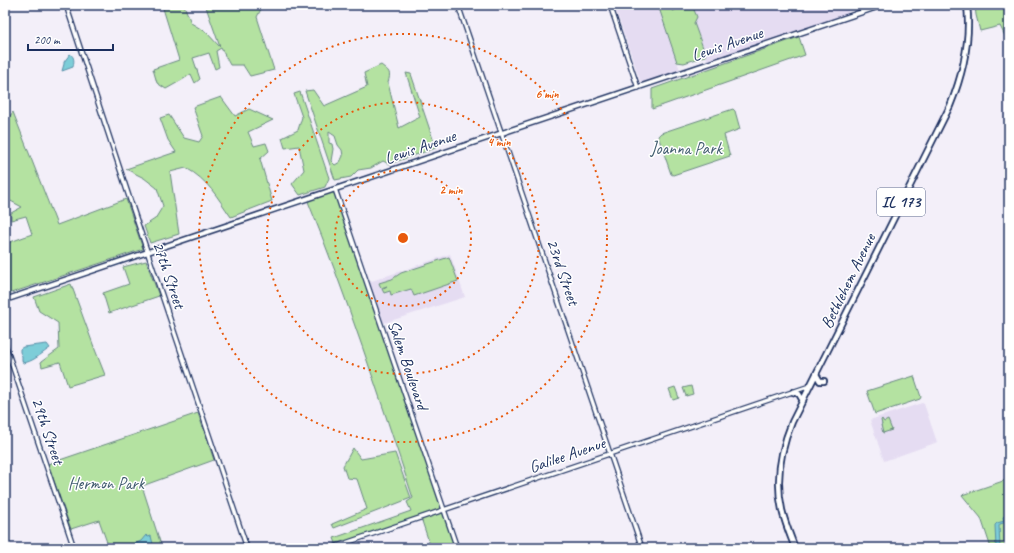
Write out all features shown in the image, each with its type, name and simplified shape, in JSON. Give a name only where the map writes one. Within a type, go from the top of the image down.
[{"type":"main road","name":"Lewis Avenue","points":[[5,300],[883,5]]},
{"type":"main road","name":"Bethlehem Avenue","points":[[795,548],[782,509],[779,492],[780,463],[783,446],[792,422],[950,106],[964,66],[967,48],[967,5]]},
{"type":"main road","points":[[816,374],[820,381],[824,381]]},
{"type":"main road","points":[[793,392],[799,394],[803,401]]},
{"type":"street","name":"23rd Street","points":[[458,5],[642,548]]},
{"type":"street","points":[[610,5],[638,88]]},
{"type":"street","name":"27th Street","points":[[68,11],[247,548]]},
{"type":"street","name":"Salem Boulevard","points":[[335,189],[457,548]]},
{"type":"street","name":"29th Street","points":[[5,344],[74,548]]},
{"type":"street","name":"Galilee Avenue","points":[[331,548],[810,386]]},
{"type":"shaded area","points":[[614,5],[658,5],[680,70],[641,83]]},
{"type":"shaded area","points":[[692,5],[846,5],[849,15],[707,60],[694,23],[697,17]]},
{"type":"shaded area","points":[[450,254],[465,297],[384,323],[369,282]]},
{"type":"shaded area","points":[[922,403],[924,404],[937,442],[884,461],[870,420]]},
{"type":"green space","points":[[162,5],[184,5],[191,23],[206,32],[220,47],[206,7],[211,5],[263,5],[257,17],[274,70],[250,76],[243,65],[230,65],[221,48],[216,51],[219,67],[215,69],[209,53],[193,58],[200,79],[195,83],[191,74],[166,89],[157,83],[153,69],[179,60]]},
{"type":"green space","points":[[658,5],[674,5],[673,11],[685,5],[692,5],[697,17],[694,23],[706,56],[684,63],[677,62]]},
{"type":"green space","points":[[975,5],[1009,5],[1009,44],[1000,26],[980,31]]},
{"type":"green space","points":[[799,37],[805,55],[652,109],[652,89]]},
{"type":"green space","points":[[381,65],[389,72],[388,83],[399,128],[420,117],[406,73],[411,74],[436,148],[389,164],[383,161],[371,168],[358,170],[351,177],[335,180],[305,91],[313,90],[324,106],[367,87],[364,73]],"holes":[[[329,132],[335,136],[338,145],[342,150],[343,156],[340,162],[335,165],[331,161],[333,149],[332,144],[329,143]]]},
{"type":"green space","points":[[300,92],[329,178],[325,187],[300,195],[292,184],[304,170],[299,146],[285,148],[282,138],[298,130],[302,117],[294,94]]},
{"type":"green space","points":[[221,97],[235,116],[249,109],[273,120],[248,132],[254,146],[266,143],[269,151],[260,159],[272,201],[231,217],[212,190],[194,173],[186,168],[170,172],[179,234],[150,243],[144,226],[155,219],[163,206],[157,188],[144,178],[126,169],[176,152],[168,140],[160,118],[169,115],[184,138],[199,142],[203,136],[193,107]]},
{"type":"green space","name":"Joanna Park","points":[[733,109],[735,111],[740,129],[724,135],[730,156],[673,175],[671,174],[658,136],[661,133]]},
{"type":"green space","points":[[13,112],[57,225],[126,199],[143,249],[5,295],[5,244],[32,234],[26,216],[11,220],[11,213],[22,207],[5,198],[5,122]]},
{"type":"green space","points":[[335,189],[457,548],[431,548],[421,518],[337,546],[334,538],[411,511],[407,502],[413,498],[376,385],[307,199]]},
{"type":"green space","points":[[449,257],[458,281],[414,296],[411,289],[391,295],[390,291],[384,293],[382,289],[387,286],[381,288],[379,283],[392,279],[401,273]]},
{"type":"green space","points":[[146,261],[159,296],[109,313],[103,293],[129,284],[123,267]]},
{"type":"green space","points":[[71,284],[105,375],[68,386],[60,362],[42,367],[41,362],[59,349],[58,323],[39,311],[34,297]]},
{"type":"green space","points":[[914,376],[921,397],[920,399],[875,414],[867,391]]},
{"type":"green space","points":[[691,386],[693,394],[686,396],[683,388]]},
{"type":"green space","points":[[675,387],[679,398],[673,400],[669,389]]},
{"type":"green space","name":"Hermon Park","points":[[198,413],[214,460],[142,486],[162,548],[109,548],[99,520],[71,529],[48,464]]},
{"type":"green space","points":[[882,419],[884,422],[888,420],[892,430],[883,433],[881,425]]},
{"type":"green space","points":[[353,448],[361,459],[395,453],[411,498],[334,528],[332,524],[367,509],[357,479],[347,478],[343,466]]},
{"type":"green space","points":[[1009,479],[1009,548],[991,548],[981,518],[962,495]]},
{"type":"water","points":[[70,54],[72,55],[74,61],[73,67],[62,71],[64,62]]},
{"type":"water","points":[[47,344],[50,348],[33,360],[23,363],[20,349],[23,347]]},
{"type":"water","points":[[1009,505],[1009,519],[1007,522],[1000,524],[999,526],[1000,548],[996,548],[995,525],[1004,521],[1003,517],[1007,515],[1006,507]]},
{"type":"water","points":[[146,535],[148,537],[151,536],[154,548],[126,548],[141,541]]}]
